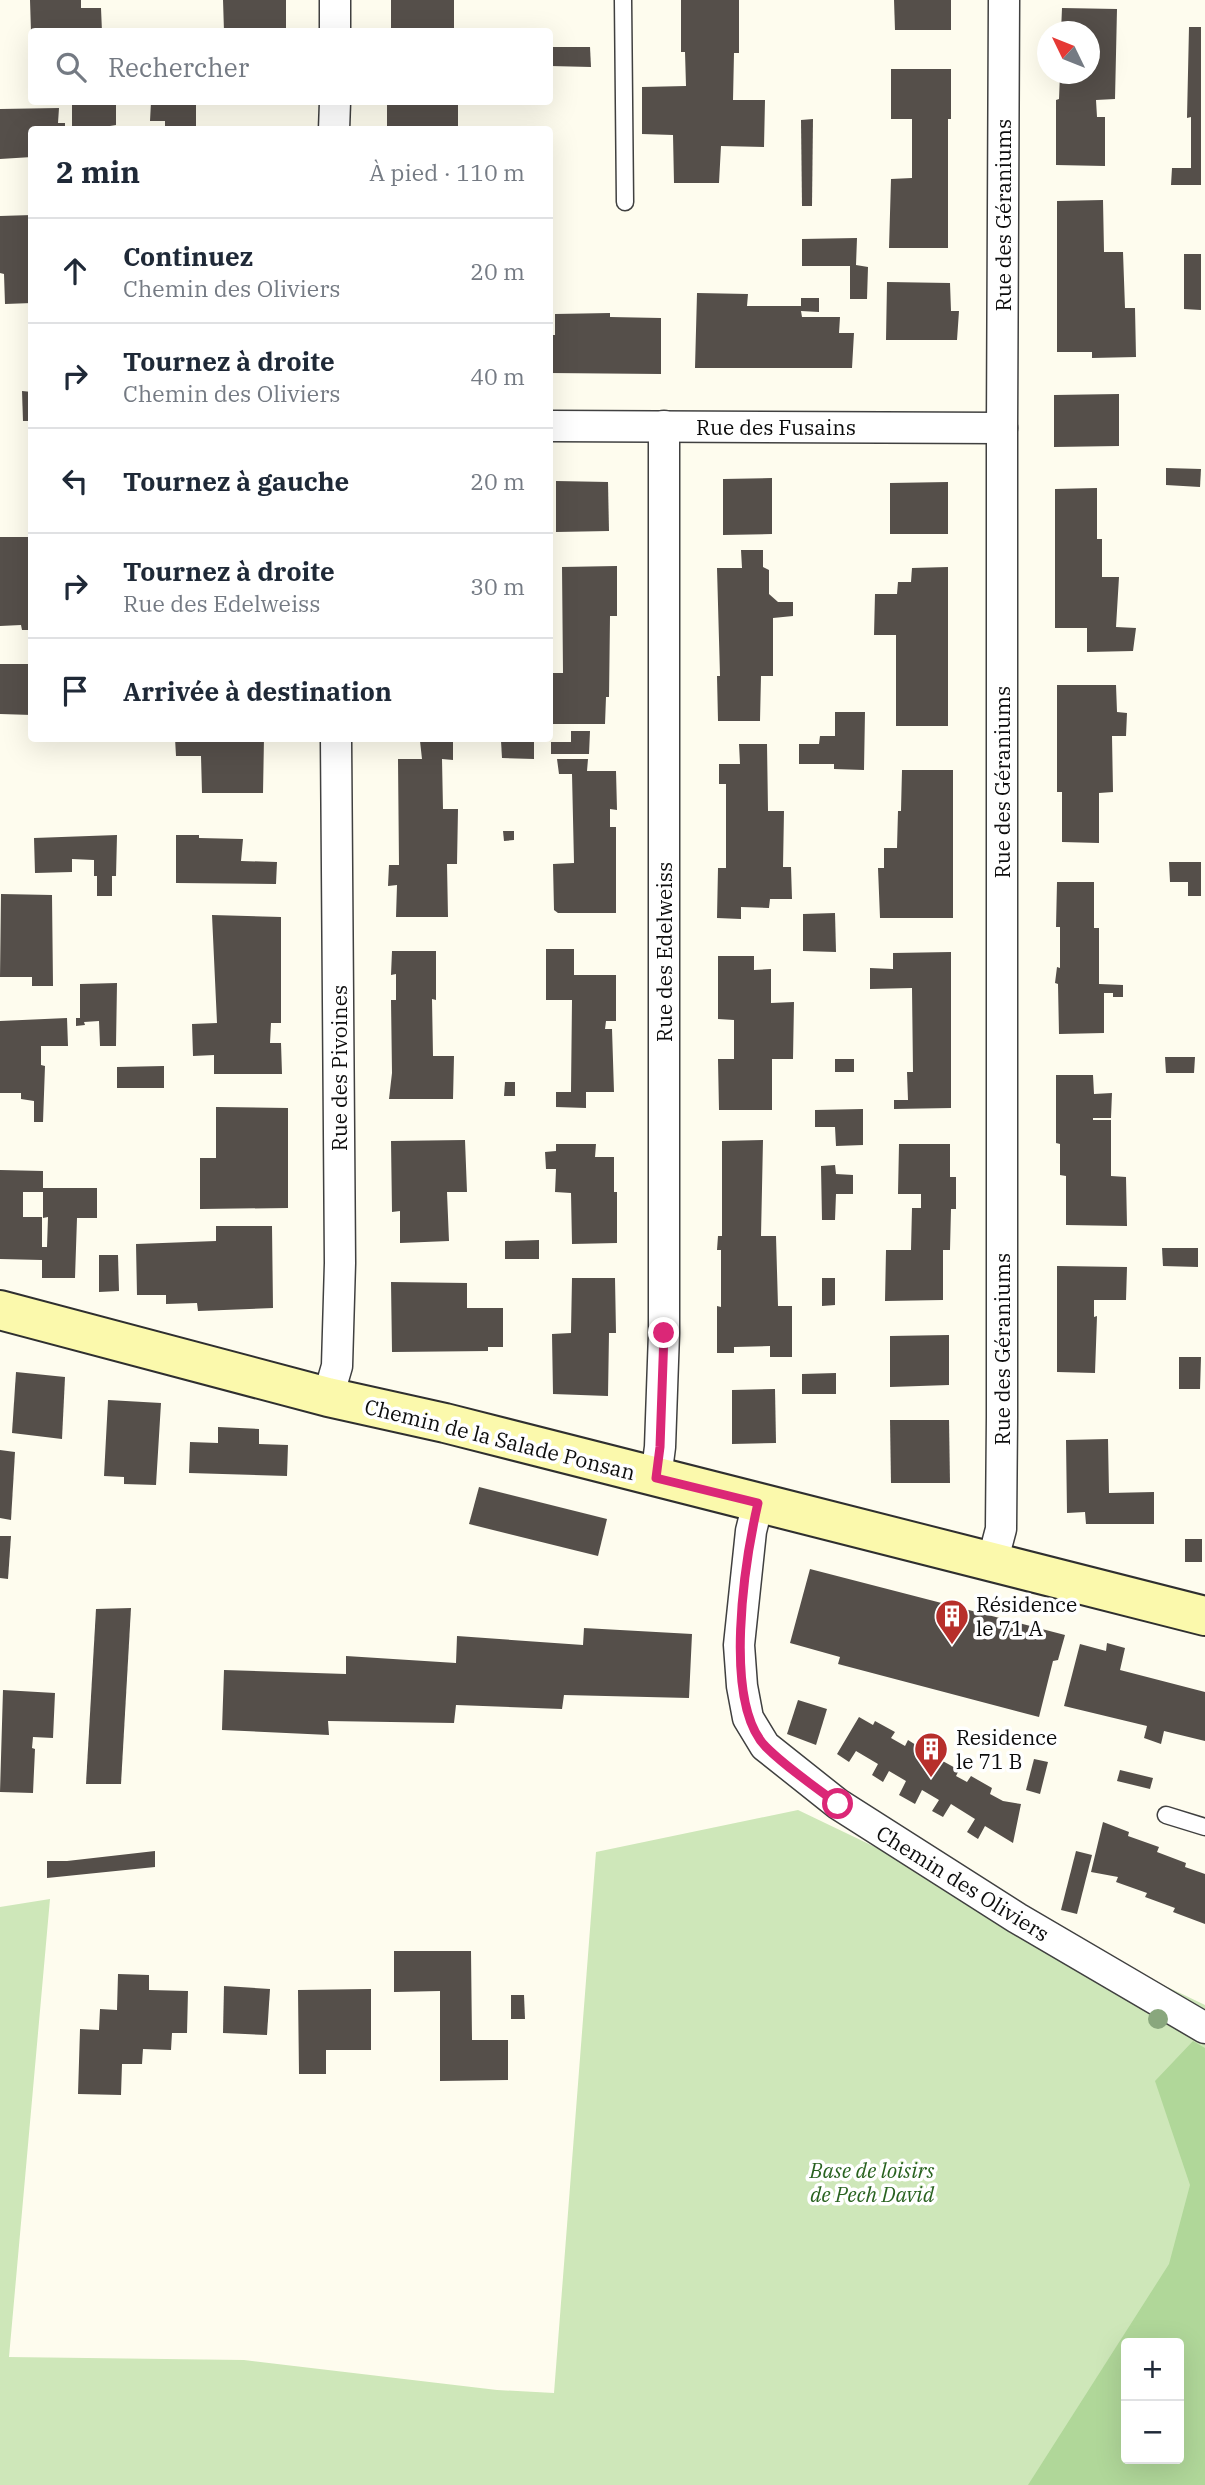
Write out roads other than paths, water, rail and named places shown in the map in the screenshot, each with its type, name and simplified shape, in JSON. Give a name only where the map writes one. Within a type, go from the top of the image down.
[{"type":"street","points":[[335,0],[335,28]]},
{"type":"street","name":"Rue des Géraniums","points":[[992,1563],[1001,1529],[1002,1442],[1004,0]]},
{"type":"street","points":[[334,126],[335,105]]},
{"type":"street","name":"Rue des Fusains","points":[[553,426],[1002,428]]},
{"type":"street","name":"Rue des Edelweiss","points":[[656,1478],[660,1447],[664,1333],[664,426]]},
{"type":"street","name":"Rue des Pivoines","points":[[328,1396],[337,1366],[340,1263],[336,742]]},
{"type":"street","name":"Chemin de la Salade Ponsan","points":[[0,1310],[328,1396],[445,1423],[1205,1616]]},
{"type":"street","name":"Chemin des Oliviers","points":[[758,1503],[751,1531],[739,1645],[748,1718],[765,1746],[838,1804],[883,1833],[1017,1918],[1205,2028]]},
{"type":"lane","points":[[623,0],[625,202]]},
{"type":"lane","points":[[1166,1815],[1205,1827]]},
{"type":"place","name":"Résidence le 71 A","points":[[952,1646]]},
{"type":"place","name":"Residence le 71 B","points":[[931,1779]]},
{"type":"park label","name":"Base de loisirs de Pech David","points":[[872,2182]]}]
